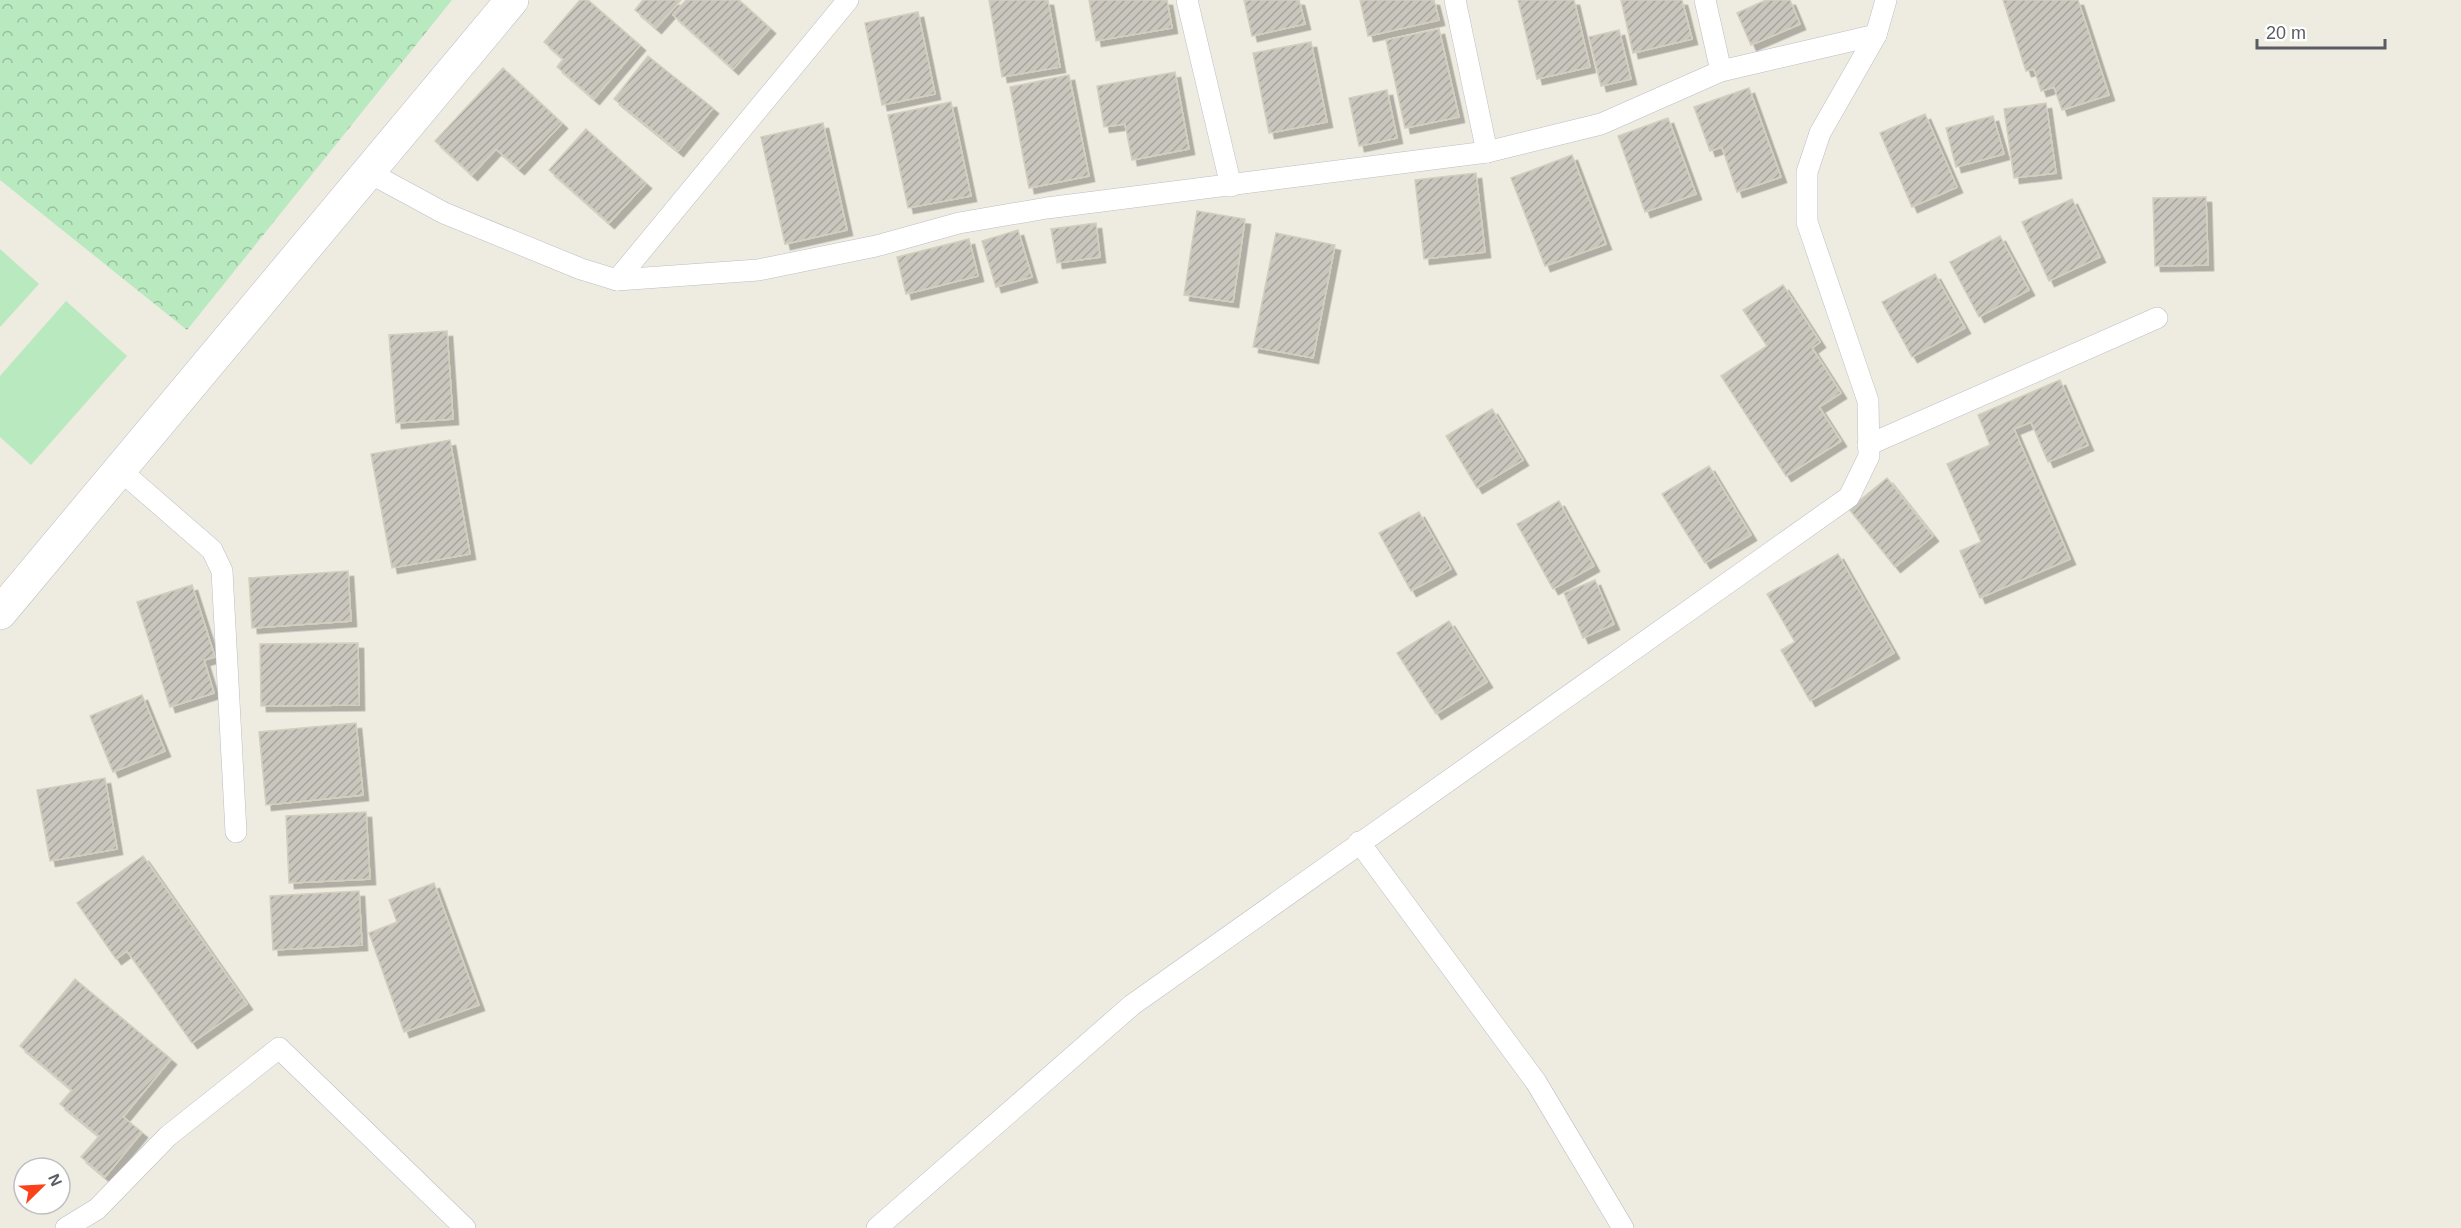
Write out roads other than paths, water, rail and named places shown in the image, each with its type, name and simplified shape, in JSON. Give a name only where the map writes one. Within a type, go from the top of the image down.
[{"type":"street","points":[[0,614],[512,0]]},
{"type":"lane","points":[[617,280],[848,0]]},
{"type":"lane","points":[[1187,0],[1231,186]]},
{"type":"lane","points":[[1455,0],[1488,152]]},
{"type":"lane","points":[[1705,0],[1721,71]]},
{"type":"lane","points":[[877,1228],[1132,1005],[1849,497],[1869,456],[1868,401],[1807,222],[1807,172],[1821,133],[1876,36],[1886,0]]},
{"type":"lane","points":[[370,173],[444,213],[581,269],[617,280],[758,270],[876,246],[959,223],[1047,208],[1488,152],[1601,124],[1721,71],[1876,36]]},
{"type":"lane","points":[[1868,445],[2157,318]]},
{"type":"lane","points":[[120,470],[212,550],[222,571],[236,832]]},
{"type":"lane","points":[[1359,842],[1536,1082],[1623,1228]]},
{"type":"lane","points":[[66,1228],[97,1209],[168,1136],[279,1048],[465,1228]]}]
